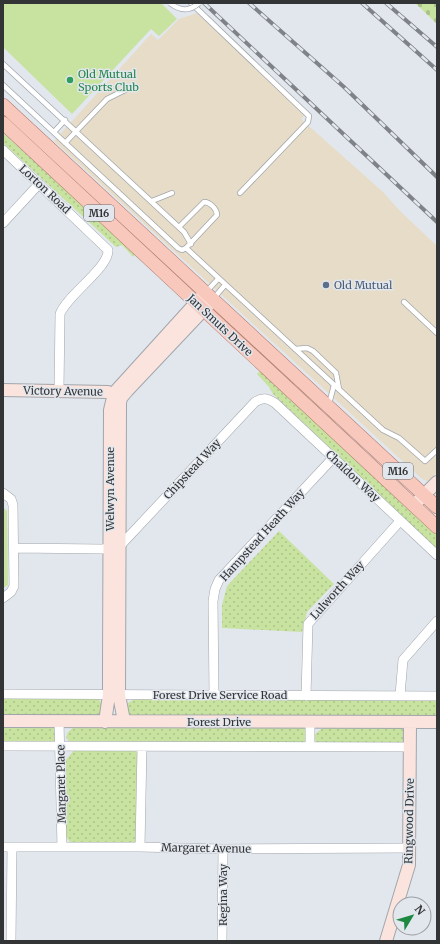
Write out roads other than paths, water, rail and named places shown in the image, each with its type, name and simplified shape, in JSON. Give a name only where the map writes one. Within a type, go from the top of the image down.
[{"type":"main road","name":"Jan Smuts Drive","points":[[3,105],[328,407],[433,501]]},
{"type":"main road","name":"Jan Smuts Drive","points":[[3,123],[437,527]]},
{"type":"street","name":"Lorton Road","points":[[3,150],[104,244],[108,250],[106,260],[65,304],[60,314],[60,390]]},
{"type":"street","points":[[3,223],[39,184]]},
{"type":"street","name":"Welwyn Avenue","points":[[115,547],[110,410],[118,396],[209,296]]},
{"type":"street","name":"Victory Avenue","points":[[3,390],[60,390],[97,392],[118,396]]},
{"type":"street","points":[[97,392],[106,398],[110,410]]},
{"type":"street","name":"Welwyn Avenue","points":[[105,722],[114,695],[115,547],[120,406],[118,396]]},
{"type":"street","name":"Chipstead Way","points":[[115,547],[255,402],[261,398],[267,399]]},
{"type":"street","name":"Chaldon Way","points":[[267,399],[274,403],[437,555]]},
{"type":"street","name":"Hampstead Heath Way","points":[[214,695],[213,601],[219,580],[333,458]]},
{"type":"street","points":[[419,509],[433,501],[437,482]]},
{"type":"street","points":[[3,493],[11,499],[14,505],[14,586],[11,592],[3,598]]},
{"type":"street","name":"Lulworth Way","points":[[306,696],[308,624],[400,521]]},
{"type":"street","points":[[14,548],[115,547]]},
{"type":"street","points":[[400,695],[403,660],[437,621]]},
{"type":"street","name":"Forest Drive Service Road","points":[[3,694],[437,696]]},
{"type":"street","name":"Welwyn Avenue","points":[[114,695],[124,721]]},
{"type":"street","name":"Forest Drive","points":[[3,721],[436,722]]},
{"type":"street","name":"Margaret Place","points":[[59,721],[61,746],[62,847]]},
{"type":"street","points":[[310,722],[310,746]]},
{"type":"street","name":"Ringwood Drive","points":[[386,941],[406,879],[410,848],[410,723]]},
{"type":"street","points":[[3,746],[410,747]]},
{"type":"street","points":[[140,847],[142,747]]},
{"type":"street","points":[[7,847],[12,941]]},
{"type":"street","name":"Margaret Avenue","points":[[7,847],[140,847],[223,849],[410,848]]},
{"type":"street","name":"Regina Way","points":[[222,941],[223,849]]},
{"type":"lane","points":[[170,3],[180,9],[185,10],[194,7],[199,3]]},
{"type":"lane","points":[[191,3],[310,116],[308,122],[240,193]]},
{"type":"lane","points":[[3,64],[152,201],[188,236],[191,244]]},
{"type":"lane","points":[[3,85],[178,248],[182,250],[191,244],[216,218],[216,209],[210,204],[204,202],[179,227]]},
{"type":"lane","points":[[65,143],[107,99],[131,87]]},
{"type":"lane","points":[[54,132],[65,120]]},
{"type":"lane","points":[[152,201],[172,194]]},
{"type":"lane","points":[[186,248],[383,430],[399,438],[422,459],[428,460],[437,450]]},
{"type":"lane","points":[[209,296],[218,279]]},
{"type":"lane","points":[[209,296],[225,285]]},
{"type":"lane","points":[[404,302],[437,333]]},
{"type":"lane","points":[[295,349],[307,348],[313,350],[336,372],[339,389]]},
{"type":"lane","points":[[328,407],[334,385]]},
{"type":"railway","points":[[204,3],[437,222]]},
{"type":"railway","points":[[249,3],[344,87],[437,177]]},
{"type":"railway","points":[[362,3],[437,70]]},
{"type":"railway","points":[[386,3],[437,47]]},
{"type":"place","name":"Old Mutual Sports Club","points":[[70,80]]},
{"type":"place","name":"Old Mutual","points":[[326,285]]}]
